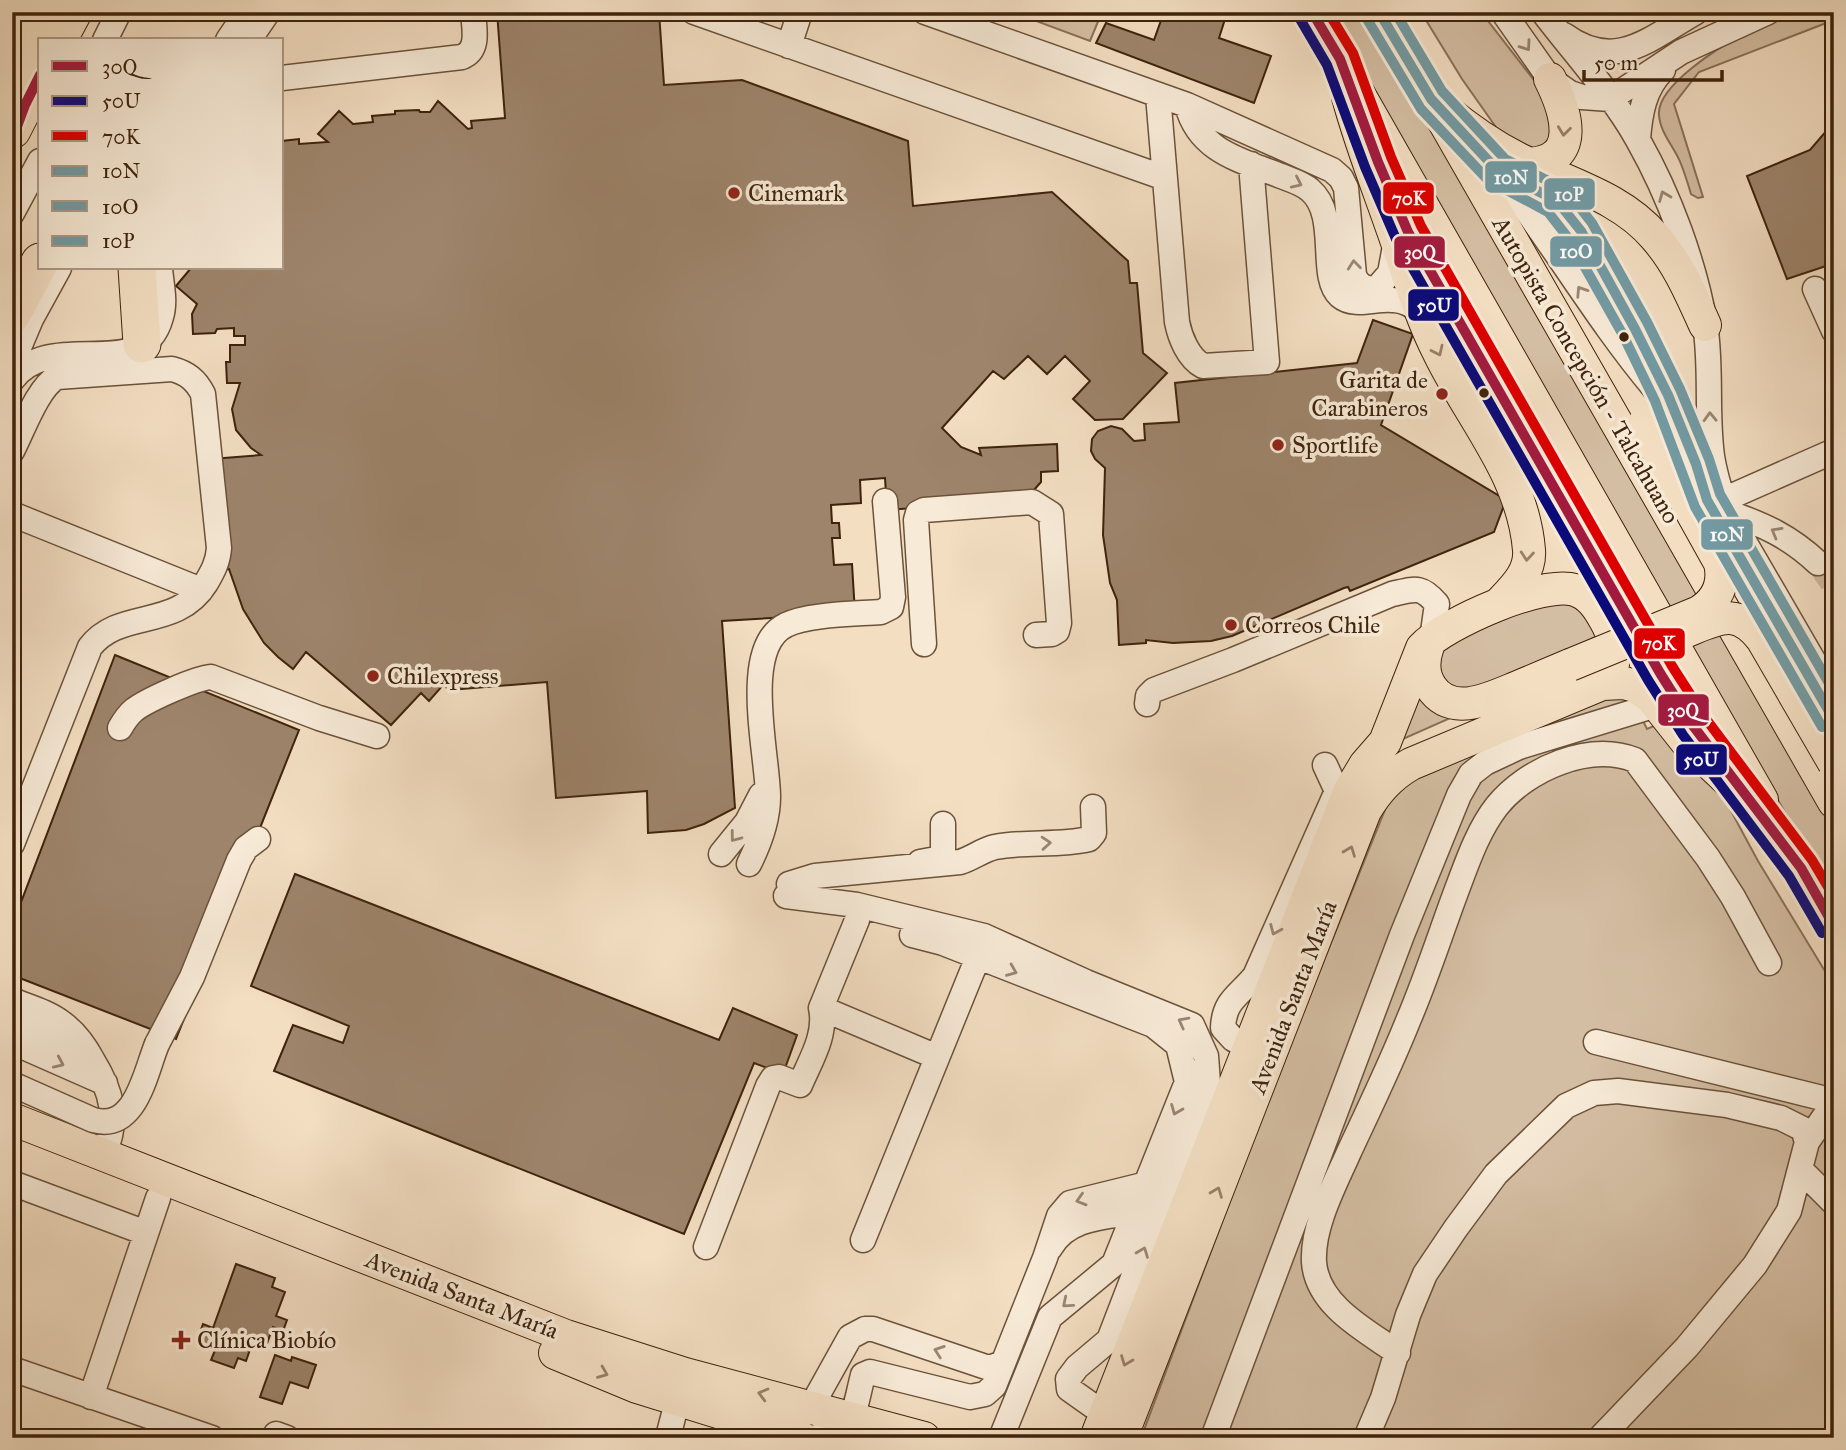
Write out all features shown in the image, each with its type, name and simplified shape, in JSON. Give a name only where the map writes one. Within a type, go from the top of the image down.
[{"type":"highway","points":[[12,65],[42,12]]},
{"type":"highway","points":[[59,38],[73,12]]},
{"type":"highway","points":[[12,141],[26,103]]},
{"type":"highway","points":[[12,314],[38,265]]},
{"type":"highway","points":[[137,270],[142,345]]},
{"type":"main road","points":[[1312,12],[1834,926]]},
{"type":"main road","name":"Autopista Concepción - Talcahuano","points":[[1379,12],[1432,99],[1834,802]]},
{"type":"main road","points":[[1340,59],[1354,121],[1422,312],[1450,374],[1508,472],[1516,492],[1529,556],[1523,577],[1499,604]]},
{"type":"main road","points":[[1527,163],[1549,158],[1560,148],[1566,135],[1566,120],[1550,79]]},
{"type":"main road","points":[[1432,99],[1488,141],[1527,163],[1587,189],[1630,214],[1654,236],[1680,271],[1705,325]]},
{"type":"main road","points":[[1538,286],[1586,341],[1625,395],[1720,563],[1720,587],[1712,601],[1699,612],[1582,675]]},
{"type":"main road","points":[[1374,755],[1613,664],[1615,645],[1609,628],[1591,600],[1577,591],[1557,589],[1499,604],[1432,639],[1425,656],[1424,671],[1432,689],[1450,703],[1479,702],[1582,675],[1716,619],[1742,619],[1749,623],[1762,639],[1834,763]]},
{"type":"main road","name":"Avenida Santa María","points":[[1108,1429],[1248,1047],[1350,790],[1385,741],[1416,657],[1432,639]]},
{"type":"main road","points":[[1582,675],[1624,683],[1644,691],[1685,740],[1751,802],[1801,868]]},
{"type":"main road","name":"Avenida Santa María","points":[[1108,1429],[1365,811],[1373,798],[1391,778],[1411,764],[1582,675]]},
{"type":"main road","name":"Avenida Santa María","points":[[12,1119],[588,1344],[802,1438]]},
{"type":"main road","name":"Avenida Santa María","points":[[12,1138],[637,1387],[681,1387],[811,1407],[924,1438]]},
{"type":"street","points":[[105,38],[120,12]]},
{"type":"street","points":[[217,38],[241,29],[268,12]]},
{"type":"street","points":[[284,78],[468,55],[474,45],[472,12]]},
{"type":"street","points":[[694,12],[1165,178]]},
{"type":"street","points":[[789,46],[800,12]]},
{"type":"street","points":[[925,12],[1186,105],[1337,173],[1346,188],[1354,275],[1360,285],[1377,288],[1387,279],[1396,241]]},
{"type":"street","points":[[1503,12],[1550,79],[1570,93],[1582,97],[1610,99],[1681,52],[1768,12]]},
{"type":"street","points":[[1549,20],[1578,45],[1592,50],[1617,52],[1630,51],[1671,19],[1696,12]]},
{"type":"street","points":[[1671,19],[1681,52]]},
{"type":"street","points":[[1549,20],[1638,139],[1662,189],[1682,239],[1705,325],[1712,454],[1725,506],[1834,696]]},
{"type":"street","points":[[1638,139],[1640,112],[1653,79],[1681,52]]},
{"type":"street","points":[[1340,59],[1378,162],[1408,232],[1660,673],[1694,727],[1751,802]]},
{"type":"street","points":[[1158,95],[1177,322],[1182,341],[1195,360],[1203,366],[1267,362],[1251,164]]},
{"type":"street","points":[[1432,99],[1497,170],[1539,190],[1566,210],[1581,231],[1660,376],[1696,461],[1707,500],[1834,720]]},
{"type":"street","points":[[1186,105],[1190,118],[1204,139],[1214,148],[1301,184],[1318,198],[1325,215],[1332,283],[1341,297],[1352,302],[1393,299],[1422,312]]},
{"type":"street","points":[[12,214],[38,165]]},
{"type":"street","points":[[12,364],[31,318],[58,270]]},
{"type":"street","points":[[12,380],[25,365],[41,357],[119,353],[142,345],[154,333],[162,316],[160,270]]},
{"type":"street","points":[[1815,289],[1834,331]]},
{"type":"street","points":[[12,451],[43,390],[51,380],[57,377],[172,369],[192,379],[203,394],[219,548],[214,570],[190,603],[113,628],[90,647],[12,844]]},
{"type":"street","points":[[1725,506],[1834,451]]},
{"type":"street","points":[[749,864],[763,830],[768,799],[759,673],[765,645],[772,635],[785,625],[801,620],[881,612],[891,607],[893,597],[885,501]]},
{"type":"street","points":[[924,645],[916,520],[918,513],[938,508],[1032,502],[1051,514],[1059,623],[1057,631],[1052,634],[1036,635]]},
{"type":"street","points":[[1725,506],[1771,528],[1818,563]]},
{"type":"street","points":[[12,514],[201,590]]},
{"type":"street","points":[[1147,704],[1148,696],[1154,690],[1392,594],[1416,589],[1425,591],[1431,597],[1437,604],[1432,639]]},
{"type":"street","points":[[120,727],[127,715],[136,708],[200,678],[211,677],[319,718],[377,736]]},
{"type":"street","points":[[1213,1438],[1402,935],[1459,795],[1471,774],[1485,763],[1519,747],[1656,705]]},
{"type":"street","points":[[1398,1353],[1348,1318],[1327,1296],[1314,1263],[1316,1246],[1325,1206],[1409,1021],[1471,852],[1496,807],[1514,789],[1557,764],[1603,753],[1621,754],[1635,760],[1708,858],[1769,963]]},
{"type":"street","points":[[1248,1047],[1233,1039],[1223,1028],[1223,1014],[1231,999],[1255,976],[1303,838],[1336,791],[1325,765]]},
{"type":"street","points":[[721,854],[747,822],[762,793],[766,774]]},
{"type":"street","points":[[788,888],[814,876],[960,862],[996,847],[1089,839],[1094,834],[1093,807]]},
{"type":"street","points":[[788,888],[809,873],[936,859],[943,854],[943,824]]},
{"type":"street","points":[[12,1084],[101,1122],[117,1120],[131,1109],[157,1044],[192,977],[239,860],[246,848],[258,839]]},
{"type":"street","points":[[839,874],[837,887],[840,895],[857,913],[984,936],[1086,982],[1192,1025],[1206,1056],[1208,1083],[1109,1340],[1068,1378],[1069,1389],[1108,1429]]},
{"type":"street","points":[[788,888],[943,943],[1153,1025],[1178,1045],[1187,1082],[1114,1264],[1050,1317],[1001,1438]]},
{"type":"street","points":[[706,1247],[768,1086],[773,1079],[779,1077],[800,1085],[822,1030],[824,1020],[821,1008],[857,913]]},
{"type":"street","points":[[863,1240],[978,957]]},
{"type":"street","points":[[12,1000],[62,1023],[90,1055],[111,1096],[114,1118],[110,1141],[104,1154]]},
{"type":"street","points":[[821,1008],[937,1057]]},
{"type":"street","points":[[12,1022],[90,1055]]},
{"type":"street","points":[[12,1042],[105,1083]]},
{"type":"street","points":[[1596,1042],[1834,1101]]},
{"type":"street","points":[[1366,1438],[1383,1398],[1408,1315],[1425,1274],[1496,1174],[1566,1105],[1594,1093],[1618,1091],[1727,1105],[1781,1118],[1803,1129],[1807,1142]]},
{"type":"street","points":[[1600,1438],[1687,1347],[1755,1265],[1789,1211],[1807,1142],[1834,1107]]},
{"type":"street","points":[[1800,1169],[1834,1203]]},
{"type":"street","points":[[12,1183],[146,1233]]},
{"type":"street","points":[[812,1438],[837,1430],[852,1418],[863,1374],[870,1372],[970,1397],[985,1394],[994,1386],[1059,1216],[1069,1203],[1147,1184]]},
{"type":"street","points":[[91,1397],[158,1198]]},
{"type":"street","points":[[1045,1258],[1066,1228],[1086,1220],[1136,1212]]},
{"type":"street","points":[[811,1407],[850,1337],[865,1329],[873,1329],[989,1368],[1003,1363]]},
{"type":"street","points":[[12,1369],[212,1438]]},
{"type":"street","points":[[668,1433],[681,1387]]},
{"type":"street","points":[[275,1438],[276,1434],[287,1438]]},
{"type":"shaded area","points":[[1012,12],[1102,12],[1090,41]]},
{"type":"shaded area","points":[[1325,12],[1365,12],[1679,552],[1834,824],[1834,900],[1712,682]]},
{"type":"shaded area","points":[[1421,12],[1481,12],[1551,102],[1556,133],[1537,150],[1505,140],[1462,79]]},
{"type":"shaded area","points":[[1794,12],[1834,12],[1834,20],[1699,72],[1674,104],[1703,197],[1698,198],[1691,194],[1681,164],[1662,128],[1659,115],[1661,104],[1679,80],[1706,57],[1745,33]]},
{"type":"shaded area","points":[[1567,595],[1606,632],[1471,695],[1444,689],[1439,659],[1449,642],[1555,596]]},
{"type":"shaded area","points":[[1416,677],[1455,716],[1394,743]]},
{"type":"shaded area","points":[[1625,684],[1647,729],[1661,723],[1717,785],[1758,861],[1834,986],[1834,1438],[1141,1438],[1273,1086],[1395,785]]},
{"type":"building","points":[[497,12],[659,12],[664,85],[742,80],[908,141],[913,206],[1052,192],[1128,261],[1130,283],[1137,283],[1143,353],[1167,373],[1123,419],[1095,420],[1073,399],[1090,381],[1065,356],[1047,374],[1028,356],[1004,379],[993,371],[942,428],[961,447],[981,455],[979,448],[1057,444],[1058,471],[1041,472],[1041,482],[1025,500],[887,510],[885,478],[860,480],[861,503],[831,505],[832,523],[839,523],[840,538],[832,538],[834,565],[852,564],[855,613],[722,621],[735,808],[686,830],[648,833],[647,791],[556,798],[547,682],[450,690],[443,685],[429,701],[421,693],[391,725],[306,652],[293,669],[278,657],[264,643],[243,609],[229,569],[222,570],[212,459],[261,455],[251,448],[236,430],[232,409],[240,383],[227,383],[226,362],[230,362],[230,345],[245,345],[245,336],[234,336],[234,328],[217,329],[215,333],[193,334],[192,314],[197,304],[176,286],[189,270],[284,270],[284,141],[299,139],[299,144],[328,142],[318,134],[339,111],[353,124],[373,122],[372,116],[395,114],[395,111],[430,112],[438,101],[468,129],[472,128],[471,121],[505,118]]},
{"type":"building","points":[[1164,12],[1206,12],[1225,19],[1219,38],[1271,56],[1254,103],[1096,43],[1106,23],[1154,40]]},
{"type":"building","points":[[1834,122],[1834,269],[1832,264],[1787,279],[1747,176],[1810,150]]},
{"type":"building","points":[[1373,320],[1413,334],[1381,425],[1506,500],[1494,532],[1350,591],[1348,587],[1344,588],[1232,636],[1211,641],[1173,643],[1146,640],[1146,643],[1119,645],[1117,600],[1110,583],[1103,535],[1105,468],[1091,451],[1092,439],[1098,431],[1111,426],[1122,429],[1134,441],[1145,440],[1144,424],[1179,422],[1175,383],[1357,363]]},
{"type":"building","points":[[1834,554],[1834,598],[1815,565]]},
{"type":"building","points":[[115,655],[299,730],[176,1039],[12,975],[12,926]]},
{"type":"building","points":[[295,874],[719,1040],[733,1008],[797,1035],[783,1074],[754,1063],[684,1234],[274,1071],[293,1025],[343,1043],[349,1026],[251,986]]},
{"type":"building","points":[[236,1264],[275,1278],[272,1287],[285,1292],[276,1316],[287,1320],[283,1331],[273,1327],[265,1349],[252,1344],[246,1361],[238,1358],[234,1368],[211,1360],[216,1348],[197,1341],[203,1324],[213,1328]]},
{"type":"building","points":[[275,1355],[316,1365],[308,1388],[290,1382],[282,1404],[260,1397]]},
{"type":"tunnel","points":[[1818,563],[1834,586]]},
{"type":"transit line","name":"30Q","points":[[1312,12],[1340,59],[1378,162],[1408,232],[1660,673],[1694,727],[1801,868],[1834,926]]},
{"type":"transit line","name":"70K","points":[[1328,12],[1353,53],[1391,157],[1421,226],[1672,666],[1706,719],[1812,860],[1834,897]]},
{"type":"transit line","name":"10N","points":[[1379,12],[1431,99],[1497,170],[1557,201],[1581,231],[1668,395],[1696,464],[1707,500],[1834,720]]},
{"type":"transit line","name":"10P","points":[[1395,12],[1442,91],[1505,159],[1566,190],[1592,223],[1647,322],[1680,389],[1709,459],[1720,494],[1834,692]]},
{"type":"transit line","name":"50U","points":[[1300,19],[1327,65],[1365,167],[1396,239],[1648,680],[1683,735],[1789,876],[1822,933]]},
{"type":"transit line","name":"10O","points":[[1367,19],[1421,109],[1488,180],[1548,212],[1569,239],[1623,335],[1655,401],[1695,507],[1822,727]]},
{"type":"transit line","name":"30Q","points":[[12,140],[38,79]]},
{"type":"place","name":"Cinemark","points":[[734,193]]},
{"type":"place","name":"Garita de Carabineros","points":[[1442,394]]},
{"type":"place","name":"Sportlife","points":[[1278,445]]},
{"type":"place","name":"Correos Chile","points":[[1231,625]]},
{"type":"place","name":"Chilexpress","points":[[373,676]]},
{"type":"place","name":"Clínica Biobío","points":[[181,1340]]}]
